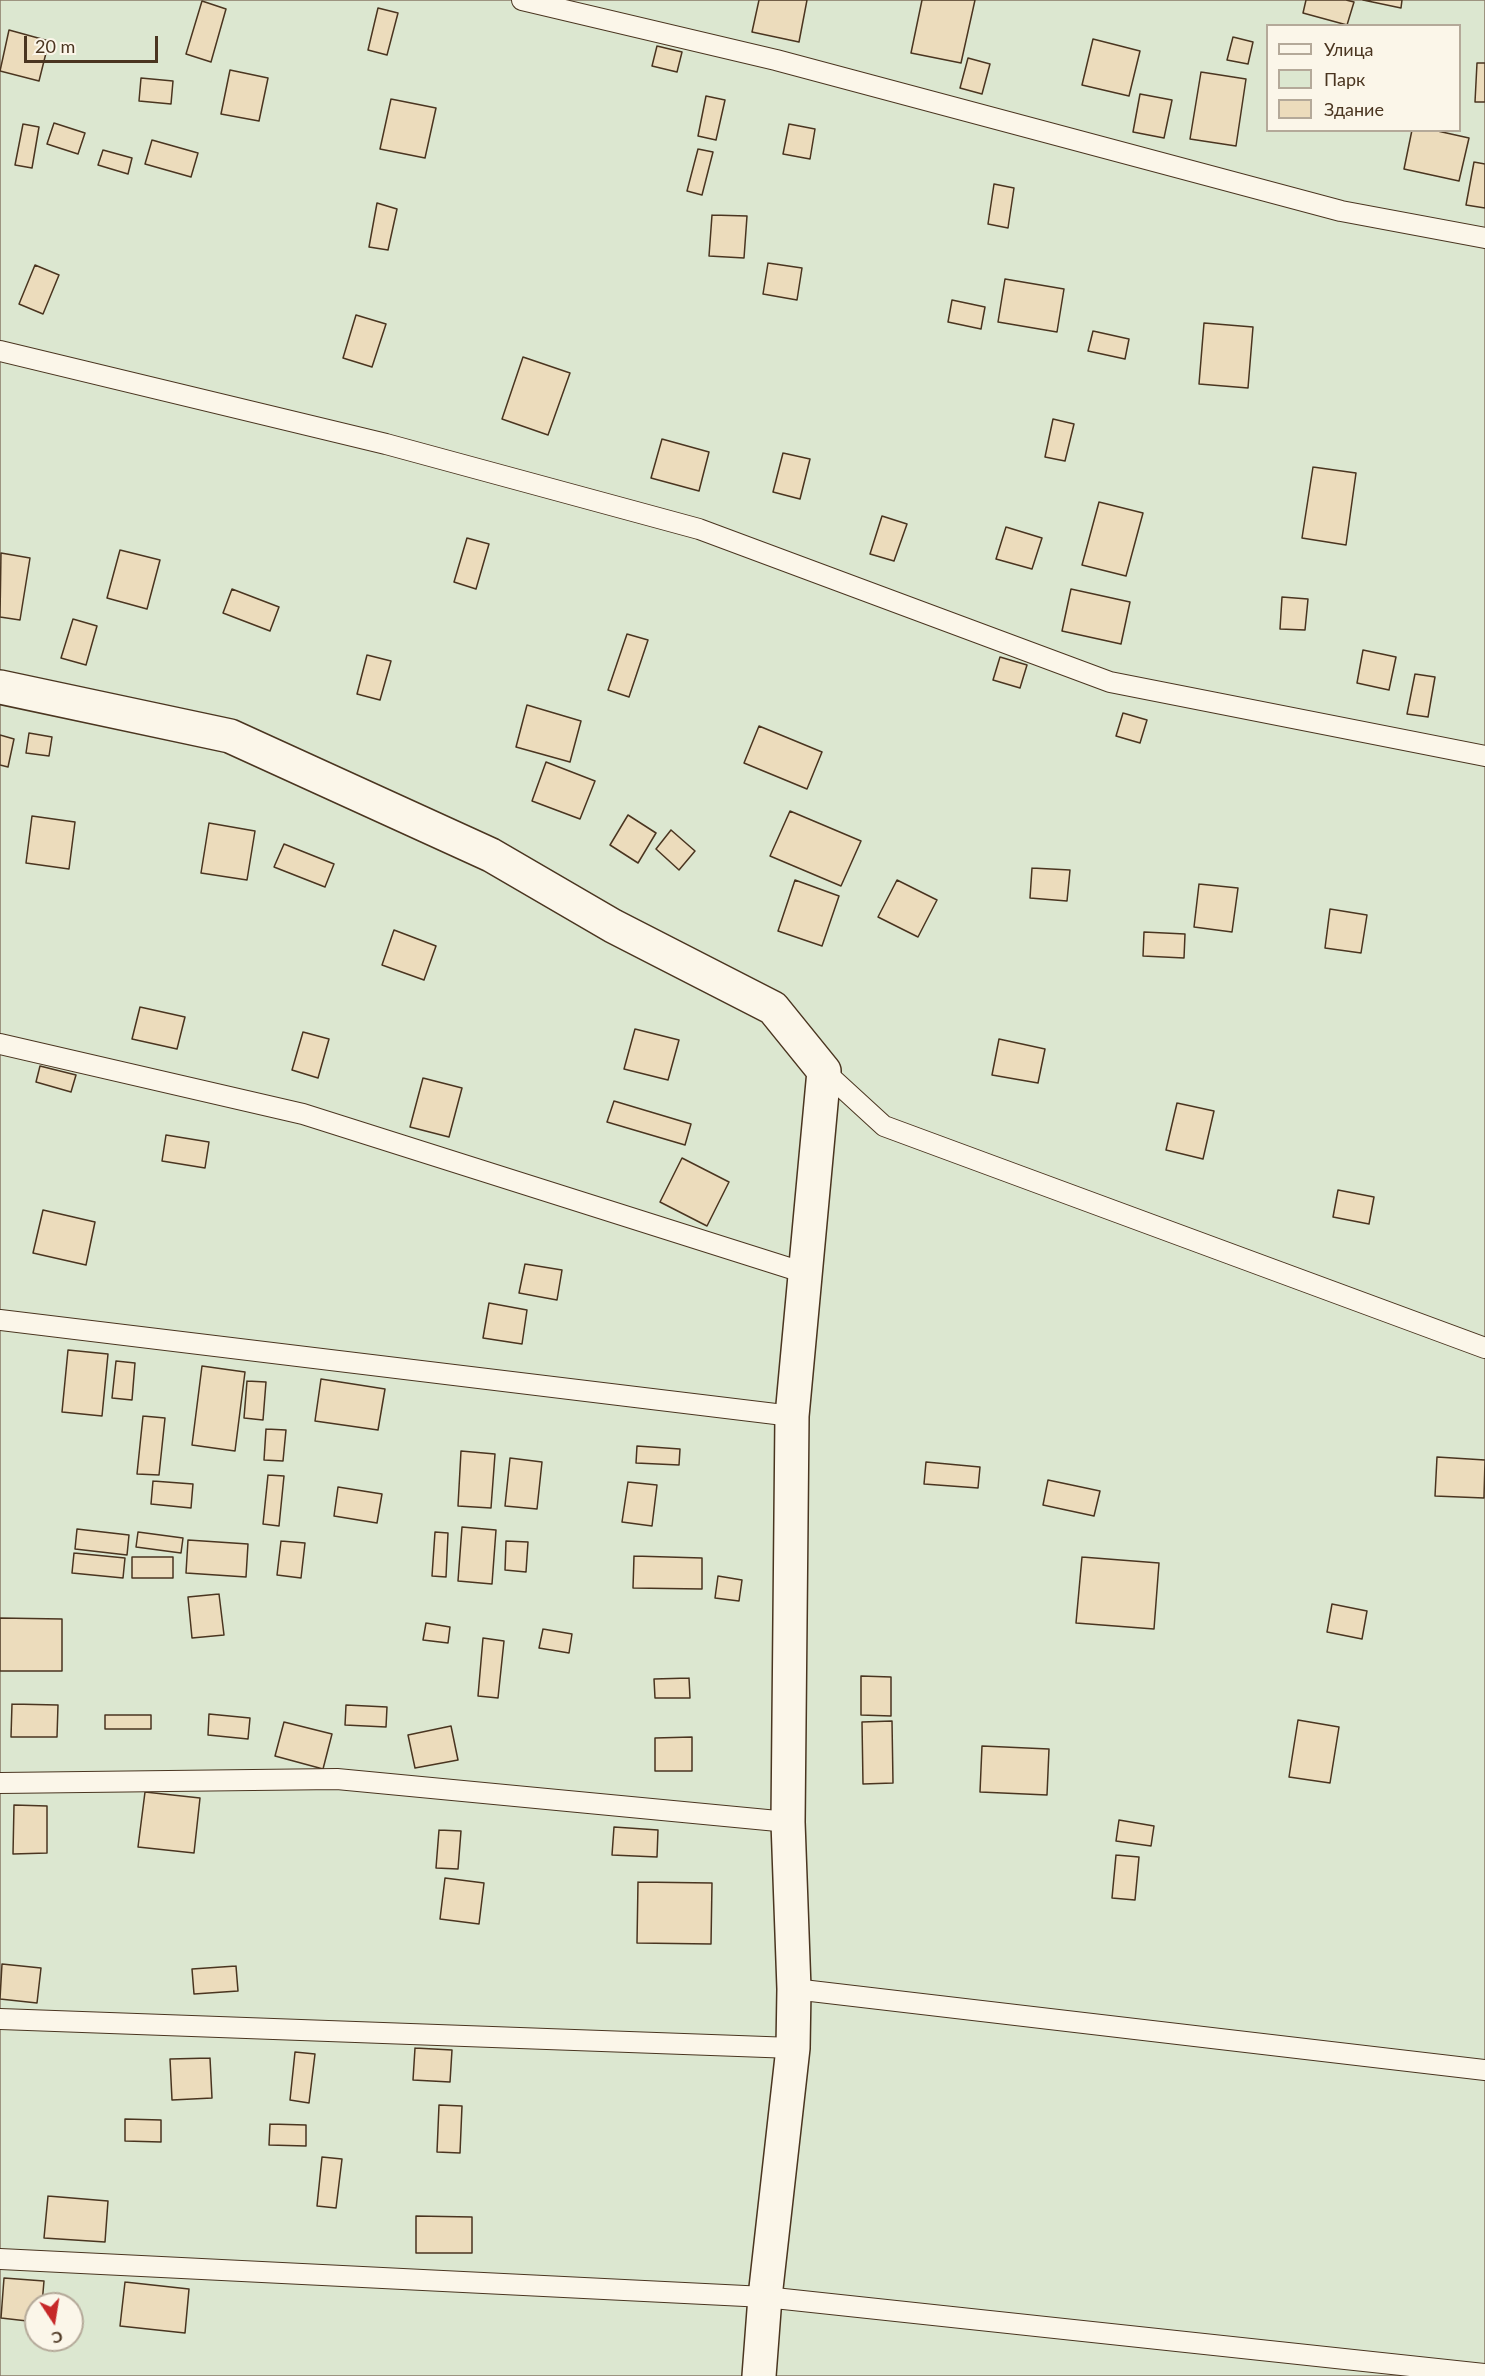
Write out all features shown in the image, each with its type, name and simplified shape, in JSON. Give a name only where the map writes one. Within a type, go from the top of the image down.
[{"type":"street","points":[[0,687],[231,736],[492,855],[613,926],[773,1008],[824,1071],[792,1416],[788,1822],[794,1989],[793,2048],[765,2297],[759,2376]]},
{"type":"lane","points":[[522,0],[776,60],[1341,211],[1485,238]]},
{"type":"lane","points":[[0,351],[386,444],[699,529],[1110,682],[1485,756]]},
{"type":"lane","points":[[0,1044],[303,1114],[805,1273]]},
{"type":"lane","points":[[824,1071],[884,1126],[1485,1348]]},
{"type":"lane","points":[[0,1320],[792,1416]]},
{"type":"lane","points":[[0,1784],[337,1779],[788,1822]]},
{"type":"lane","points":[[794,1989],[1485,2070]]},
{"type":"lane","points":[[0,2019],[793,2048]]},
{"type":"lane","points":[[0,2259],[765,2297],[1485,2374]]},
{"type":"green space","points":[[0,0],[1485,0],[1485,2376],[0,2376]]},
{"type":"building","points":[[759,0],[807,0],[799,42],[752,32]]},
{"type":"building","points":[[922,0],[975,0],[961,63],[911,53]]},
{"type":"building","points":[[1306,0],[1354,2],[1347,24],[1303,13]]},
{"type":"building","points":[[1363,0],[1402,0],[1401,8]]},
{"type":"building","points":[[202,1],[226,9],[211,62],[186,54]]},
{"type":"building","points":[[378,8],[398,13],[387,55],[368,50]]},
{"type":"building","points":[[9,30],[49,41],[39,81],[0,71]]},
{"type":"building","points":[[1233,37],[1253,42],[1248,64],[1227,60]]},
{"type":"building","points":[[1093,39],[1140,51],[1129,96],[1082,85]]},
{"type":"building","points":[[657,46],[682,52],[677,72],[652,66]]},
{"type":"building","points":[[968,58],[990,64],[982,94],[960,88]]},
{"type":"building","points":[[1477,63],[1485,63],[1485,102],[1475,102]]},
{"type":"building","points":[[230,70],[268,78],[259,121],[221,114]]},
{"type":"building","points":[[1201,72],[1246,79],[1236,146],[1190,139]]},
{"type":"building","points":[[141,78],[173,81],[171,104],[139,101]]},
{"type":"building","points":[[1140,94],[1172,100],[1164,138],[1133,132]]},
{"type":"building","points":[[706,96],[725,100],[716,140],[698,136]]},
{"type":"building","points":[[391,99],[436,108],[425,158],[380,149]]},
{"type":"building","points":[[54,123],[85,133],[78,154],[47,144]]},
{"type":"building","points":[[23,124],[39,127],[32,168],[15,165]]},
{"type":"building","points":[[789,124],[815,129],[810,159],[783,154]]},
{"type":"building","points":[[1412,132],[1442,132],[1469,138],[1459,181],[1404,169]]},
{"type":"building","points":[[152,140],[198,153],[191,177],[145,164]]},
{"type":"building","points":[[698,149],[713,152],[702,195],[687,191]]},
{"type":"building","points":[[103,150],[132,158],[128,174],[98,165]]},
{"type":"building","points":[[1474,162],[1485,164],[1485,208],[1466,205]]},
{"type":"building","points":[[994,184],[1014,188],[1008,228],[988,224]]},
{"type":"building","points":[[377,203],[397,209],[388,250],[369,247]]},
{"type":"building","points":[[712,215],[747,216],[744,258],[709,256]]},
{"type":"building","points":[[768,263],[802,268],[797,300],[763,294]]},
{"type":"building","points":[[35,265],[59,275],[43,314],[19,304]]},
{"type":"building","points":[[1005,279],[1064,289],[1057,332],[998,322]]},
{"type":"building","points":[[952,300],[985,307],[981,329],[948,322]]},
{"type":"building","points":[[356,315],[386,324],[372,367],[343,358]]},
{"type":"building","points":[[1204,323],[1253,327],[1248,388],[1199,384]]},
{"type":"building","points":[[1093,331],[1129,339],[1125,359],[1088,351]]},
{"type":"building","points":[[523,357],[570,373],[548,435],[502,419]]},
{"type":"building","points":[[1053,419],[1074,424],[1065,461],[1045,457]]},
{"type":"building","points":[[662,439],[709,452],[699,491],[651,478]]},
{"type":"building","points":[[783,453],[810,459],[800,499],[773,492]]},
{"type":"building","points":[[1313,467],[1356,473],[1346,545],[1302,538]]},
{"type":"building","points":[[1099,502],[1143,513],[1126,576],[1082,565]]},
{"type":"building","points":[[882,516],[907,524],[894,561],[870,554]]},
{"type":"building","points":[[1006,527],[1042,538],[1032,569],[996,559]]},
{"type":"building","points":[[467,538],[489,544],[476,589],[454,582]]},
{"type":"building","points":[[120,550],[160,560],[147,609],[107,598]]},
{"type":"building","points":[[1,553],[30,558],[20,620],[0,617]]},
{"type":"building","points":[[232,589],[279,607],[270,631],[223,613]]},
{"type":"building","points":[[1071,589],[1130,602],[1121,644],[1062,631]]},
{"type":"building","points":[[1282,597],[1308,599],[1305,630],[1280,629]]},
{"type":"building","points":[[73,619],[97,626],[86,665],[61,658]]},
{"type":"building","points":[[627,634],[648,640],[629,697],[608,690]]},
{"type":"building","points":[[1363,650],[1396,657],[1389,690],[1357,683]]},
{"type":"building","points":[[367,655],[391,661],[380,700],[357,694]]},
{"type":"building","points":[[1000,657],[1027,665],[1020,688],[993,680]]},
{"type":"building","points":[[1415,674],[1435,677],[1428,717],[1407,714]]},
{"type":"building","points":[[527,705],[581,721],[570,762],[516,747]]},
{"type":"building","points":[[1123,713],[1147,720],[1140,743],[1116,736]]},
{"type":"building","points":[[759,726],[822,752],[807,789],[744,763]]},
{"type":"building","points":[[29,733],[52,737],[49,756],[26,753]]},
{"type":"building","points":[[0,735],[14,739],[8,767],[0,765]]},
{"type":"building","points":[[546,762],[595,781],[580,819],[532,801]]},
{"type":"building","points":[[790,811],[861,841],[841,886],[770,856]]},
{"type":"building","points":[[628,815],[656,833],[638,863],[610,845]]},
{"type":"building","points":[[32,816],[75,822],[69,869],[26,863]]},
{"type":"building","points":[[209,823],[255,831],[247,880],[201,873]]},
{"type":"building","points":[[671,830],[695,851],[679,870],[656,849]]},
{"type":"building","points":[[284,844],[334,864],[325,887],[274,867]]},
{"type":"building","points":[[1032,868],[1070,870],[1067,901],[1030,898]]},
{"type":"building","points":[[795,880],[839,896],[822,946],[778,931]]},
{"type":"building","points":[[897,880],[937,900],[918,937],[878,917]]},
{"type":"building","points":[[1199,884],[1238,888],[1232,932],[1194,927]]},
{"type":"building","points":[[1330,909],[1367,915],[1361,953],[1325,948]]},
{"type":"building","points":[[394,930],[436,946],[424,980],[382,965]]},
{"type":"building","points":[[1144,932],[1185,934],[1184,958],[1143,956]]},
{"type":"building","points":[[140,1007],[185,1017],[177,1049],[132,1039]]},
{"type":"building","points":[[635,1029],[679,1040],[668,1080],[624,1069]]},
{"type":"building","points":[[303,1032],[329,1039],[318,1078],[292,1070]]},
{"type":"building","points":[[999,1039],[1045,1049],[1038,1083],[992,1075]]},
{"type":"building","points":[[40,1066],[76,1075],[71,1092],[36,1082]]},
{"type":"building","points":[[423,1078],[462,1088],[449,1137],[410,1127]]},
{"type":"building","points":[[614,1101],[691,1124],[685,1145],[607,1122]]},
{"type":"building","points":[[1177,1103],[1214,1111],[1203,1159],[1166,1150]]},
{"type":"building","points":[[166,1135],[209,1142],[205,1168],[162,1161]]},
{"type":"building","points":[[682,1158],[729,1182],[707,1226],[660,1202]]},
{"type":"building","points":[[1338,1190],[1374,1197],[1369,1224],[1333,1217]]},
{"type":"building","points":[[43,1210],[95,1222],[86,1265],[33,1253]]},
{"type":"building","points":[[525,1264],[562,1270],[557,1300],[519,1293]]},
{"type":"building","points":[[489,1303],[527,1310],[522,1344],[483,1338]]},
{"type":"building","points":[[68,1350],[108,1354],[102,1416],[62,1412]]},
{"type":"building","points":[[116,1361],[135,1363],[132,1400],[112,1398]]},
{"type":"building","points":[[202,1366],[245,1372],[235,1451],[192,1445]]},
{"type":"building","points":[[321,1379],[385,1389],[378,1430],[315,1421]]},
{"type":"building","points":[[247,1381],[266,1382],[263,1420],[244,1418]]},
{"type":"building","points":[[143,1416],[165,1418],[159,1475],[137,1474]]},
{"type":"building","points":[[266,1429],[286,1430],[283,1461],[264,1460]]},
{"type":"building","points":[[637,1446],[680,1449],[679,1465],[636,1463]]},
{"type":"building","points":[[461,1451],[495,1454],[491,1508],[458,1506]]},
{"type":"building","points":[[1437,1457],[1485,1460],[1484,1498],[1435,1496]]},
{"type":"building","points":[[510,1458],[542,1462],[537,1509],[505,1506]]},
{"type":"building","points":[[926,1462],[980,1467],[978,1488],[924,1484]]},
{"type":"building","points":[[268,1475],[284,1476],[279,1526],[263,1524]]},
{"type":"building","points":[[1048,1480],[1100,1491],[1094,1516],[1043,1505]]},
{"type":"building","points":[[153,1481],[193,1484],[191,1508],[151,1504]]},
{"type":"building","points":[[628,1482],[657,1485],[652,1526],[622,1522]]},
{"type":"building","points":[[338,1487],[382,1494],[377,1523],[334,1516]]},
{"type":"building","points":[[462,1527],[496,1530],[492,1584],[458,1581]]},
{"type":"building","points":[[77,1529],[129,1535],[127,1555],[75,1549]]},
{"type":"building","points":[[138,1532],[183,1538],[181,1553],[136,1547]]},
{"type":"building","points":[[435,1532],[448,1533],[446,1577],[432,1576]]},
{"type":"building","points":[[188,1540],[248,1544],[246,1577],[186,1573]]},
{"type":"building","points":[[281,1541],[305,1543],[301,1578],[277,1575]]},
{"type":"building","points":[[506,1541],[528,1542],[526,1572],[505,1570]]},
{"type":"building","points":[[74,1553],[125,1558],[123,1578],[72,1573]]},
{"type":"building","points":[[634,1556],[702,1558],[702,1589],[633,1588]]},
{"type":"building","points":[[132,1557],[173,1557],[173,1578],[132,1578]]},
{"type":"building","points":[[1082,1557],[1159,1563],[1154,1629],[1076,1623]]},
{"type":"building","points":[[718,1576],[742,1580],[739,1601],[715,1598]]},
{"type":"building","points":[[219,1594],[224,1635],[192,1638],[188,1597]]},
{"type":"building","points":[[1332,1604],[1367,1611],[1362,1639],[1327,1632]]},
{"type":"building","points":[[0,1618],[62,1619],[62,1671],[0,1671]]},
{"type":"building","points":[[426,1623],[450,1627],[448,1643],[423,1640]]},
{"type":"building","points":[[543,1629],[572,1634],[569,1653],[539,1648]]},
{"type":"building","points":[[483,1638],[504,1641],[498,1698],[478,1696]]},
{"type":"building","points":[[861,1676],[891,1677],[891,1716],[861,1715]]},
{"type":"building","points":[[689,1678],[690,1698],[655,1698],[654,1679]]},
{"type":"building","points":[[12,1704],[58,1705],[57,1737],[11,1737]]},
{"type":"building","points":[[346,1705],[387,1707],[386,1727],[345,1725]]},
{"type":"building","points":[[209,1714],[250,1718],[248,1739],[208,1735]]},
{"type":"building","points":[[105,1715],[151,1715],[151,1729],[105,1729]]},
{"type":"building","points":[[1298,1720],[1339,1727],[1330,1783],[1289,1777]]},
{"type":"building","points":[[892,1721],[893,1783],[863,1784],[862,1722]]},
{"type":"building","points":[[284,1722],[332,1734],[323,1769],[275,1756]]},
{"type":"building","points":[[451,1726],[458,1760],[415,1768],[408,1735]]},
{"type":"building","points":[[692,1737],[692,1771],[655,1771],[655,1738]]},
{"type":"building","points":[[982,1746],[1049,1749],[1047,1795],[980,1792]]},
{"type":"building","points":[[145,1792],[200,1798],[194,1853],[138,1847]]},
{"type":"building","points":[[14,1805],[47,1806],[47,1853],[13,1854]]},
{"type":"building","points":[[1119,1820],[1154,1826],[1151,1846],[1116,1841]]},
{"type":"building","points":[[614,1827],[658,1830],[657,1857],[612,1855]]},
{"type":"building","points":[[439,1830],[461,1831],[458,1869],[436,1868]]},
{"type":"building","points":[[1116,1855],[1139,1857],[1135,1900],[1112,1898]]},
{"type":"building","points":[[445,1878],[484,1883],[479,1924],[440,1919]]},
{"type":"building","points":[[638,1882],[712,1883],[711,1944],[637,1943]]},
{"type":"building","points":[[2,1964],[41,1968],[37,2003],[0,1999]]},
{"type":"building","points":[[236,1966],[238,1991],[194,1994],[192,1969]]},
{"type":"building","points":[[415,2048],[452,2050],[450,2082],[413,2080]]},
{"type":"building","points":[[295,2052],[315,2054],[309,2103],[290,2100]]},
{"type":"building","points":[[210,2058],[212,2098],[172,2100],[170,2059]]},
{"type":"building","points":[[439,2105],[462,2106],[460,2153],[437,2152]]},
{"type":"building","points":[[125,2119],[161,2120],[161,2142],[125,2141]]},
{"type":"building","points":[[270,2124],[306,2125],[306,2146],[269,2145]]},
{"type":"building","points":[[322,2157],[342,2159],[336,2208],[317,2206]]},
{"type":"building","points":[[48,2196],[108,2201],[105,2242],[44,2238]]},
{"type":"building","points":[[416,2216],[472,2217],[472,2253],[416,2253]]},
{"type":"building","points":[[4,2278],[44,2281],[43,2292],[24,2292],[24,2321],[1,2318]]},
{"type":"building","points":[[125,2282],[189,2289],[185,2333],[120,2326]]}]
